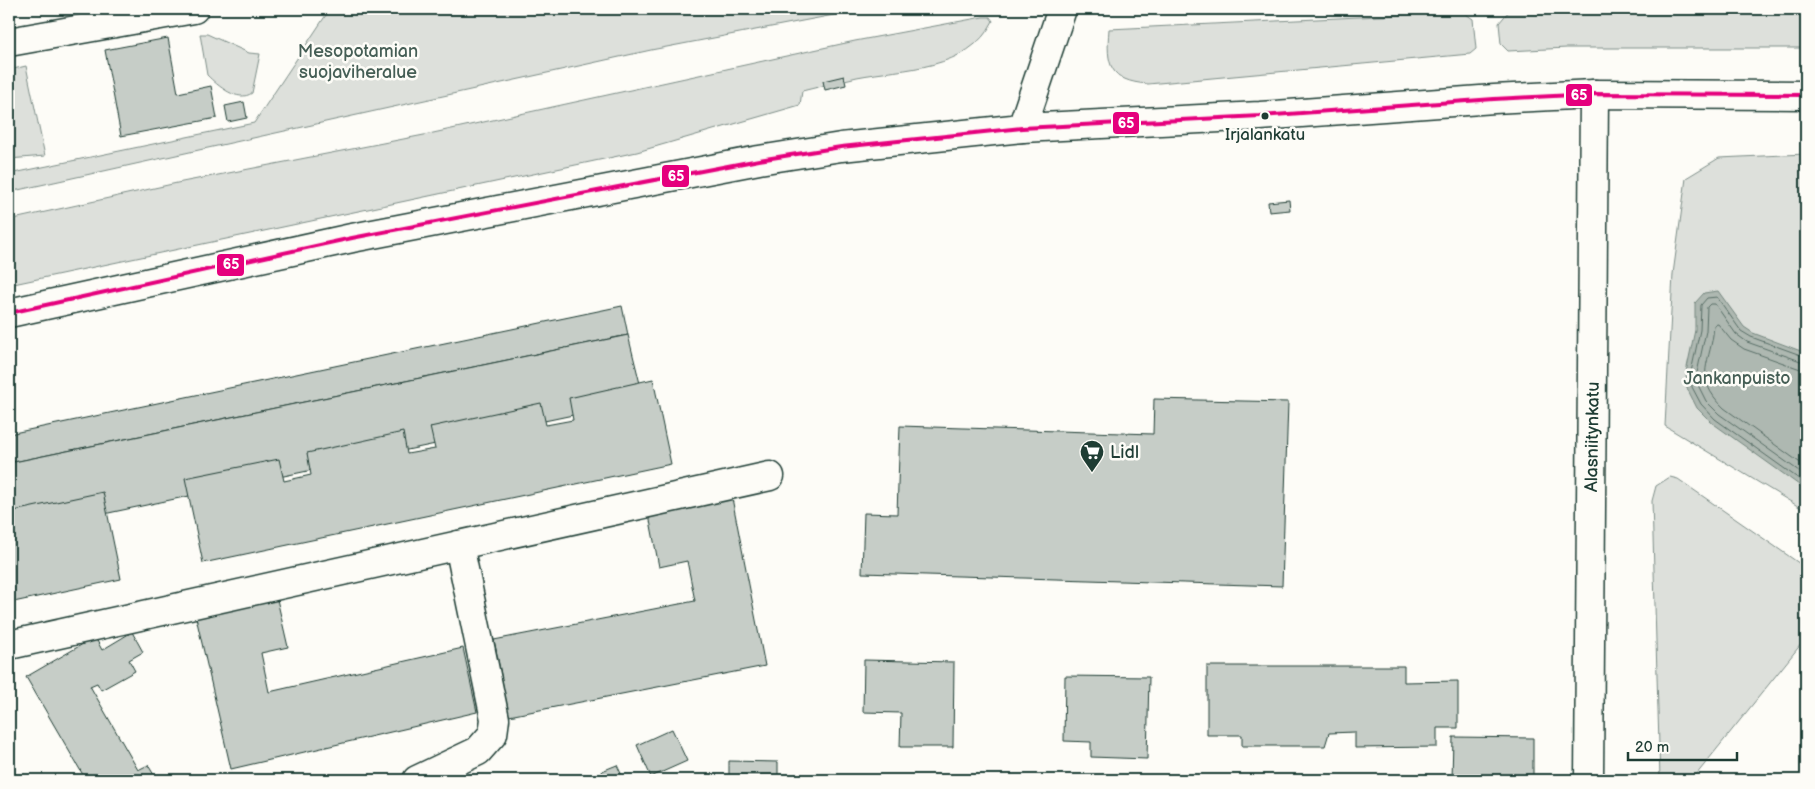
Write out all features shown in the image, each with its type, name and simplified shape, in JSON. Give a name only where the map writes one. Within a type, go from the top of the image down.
[{"type":"main road","points":[[9,42],[194,9]]},
{"type":"main road","points":[[1022,128],[1062,9]]},
{"type":"main road","points":[[9,313],[352,238],[759,160],[841,147],[1022,128],[1260,116],[1594,94],[1806,95]]},
{"type":"main road","name":"Alasniitynkatu","points":[[1589,780],[1594,94]]},
{"type":"main road","points":[[9,645],[770,476]]},
{"type":"main road","points":[[417,780],[478,751],[493,734],[495,718],[459,545]]},
{"type":"green space","name":"Mesopotamian suojaviheralue","points":[[330,9],[865,9],[651,50],[9,192],[9,174],[254,123]]},
{"type":"green space","points":[[1564,9],[1806,9],[1806,48],[1567,48],[1508,51],[1501,44],[1499,23],[1509,11]]},
{"type":"green space","points":[[1463,12],[1473,19],[1476,49],[1470,54],[1148,84],[1125,79],[1118,75],[1113,69],[1108,52],[1109,29]]},
{"type":"green space","points":[[990,17],[993,21],[982,37],[968,50],[951,58],[914,69],[857,77],[802,91],[800,105],[637,152],[9,285],[9,220],[177,183],[424,135],[855,41]]},
{"type":"green space","points":[[200,34],[207,34],[249,53],[260,54],[252,93],[246,96],[235,95],[222,88],[207,75]]},
{"type":"green space","points":[[26,66],[45,156],[9,159],[9,70]]},
{"type":"green space","name":"Jankanpuisto","points":[[1806,154],[1806,511],[1665,426],[1673,274],[1686,178],[1719,158]]},
{"type":"green space","points":[[1670,477],[1678,479],[1806,568],[1806,638],[1692,780],[1660,780],[1652,501],[1656,486]]},
{"type":"water","points":[[1718,291],[1744,327],[1753,333],[1806,353],[1806,490],[1711,422],[1697,408],[1687,388],[1686,372],[1695,330],[1695,303],[1704,293]]},
{"type":"building","points":[[168,38],[178,93],[211,86],[217,118],[121,136],[105,50]]},
{"type":"building","points":[[844,76],[846,85],[825,90],[823,81]]},
{"type":"building","points":[[244,102],[247,118],[228,122],[225,106]]},
{"type":"building","points":[[1289,200],[1290,210],[1269,212],[1268,202]]},
{"type":"building","points":[[622,306],[628,335],[9,463],[9,434]]},
{"type":"building","points":[[628,335],[644,400],[9,534],[9,463]]},
{"type":"building","points":[[653,379],[671,464],[203,563],[185,478],[279,459],[284,481],[311,475],[307,453],[403,432],[407,454],[435,449],[430,427],[541,403],[546,425],[573,420],[569,398]]},
{"type":"building","name":"Lidl","points":[[1154,399],[1288,402],[1282,586],[862,573],[864,513],[897,514],[900,426],[1153,434]]},
{"type":"building","points":[[103,492],[121,579],[9,603],[9,512]]},
{"type":"building","points":[[731,493],[765,666],[509,716],[494,640],[695,601],[687,561],[659,567],[648,510]]},
{"type":"building","points":[[276,595],[288,647],[261,653],[269,692],[463,648],[477,712],[231,769],[195,613]]},
{"type":"building","points":[[132,632],[143,652],[129,660],[135,671],[101,690],[97,683],[90,686],[138,770],[148,765],[157,780],[86,780],[26,677],[95,637],[102,650]]},
{"type":"building","points":[[864,660],[954,662],[953,747],[900,747],[901,713],[863,712]]},
{"type":"building","points":[[1207,666],[1404,666],[1404,682],[1458,681],[1458,728],[1437,728],[1437,747],[1355,748],[1355,732],[1329,733],[1325,746],[1242,746],[1242,735],[1207,735]]},
{"type":"building","points":[[1065,676],[1149,677],[1147,759],[1091,757],[1091,742],[1064,741]]},
{"type":"building","points":[[672,729],[687,761],[651,777],[637,745]]},
{"type":"building","points":[[1453,737],[1533,738],[1533,780],[1452,780]]},
{"type":"building","points":[[729,761],[778,762],[778,780],[729,780]]},
{"type":"building","points":[[617,765],[624,780],[606,780],[602,771]]},
{"type":"transit line","name":"65","points":[[9,313],[352,238],[759,160],[841,147],[1022,128],[1260,116],[1494,99],[1594,94],[1806,95]]},
{"type":"place","name":"Irjalankatu","points":[[1265,116]]},
{"type":"place","name":"Lidl","points":[[1092,473]]}]
